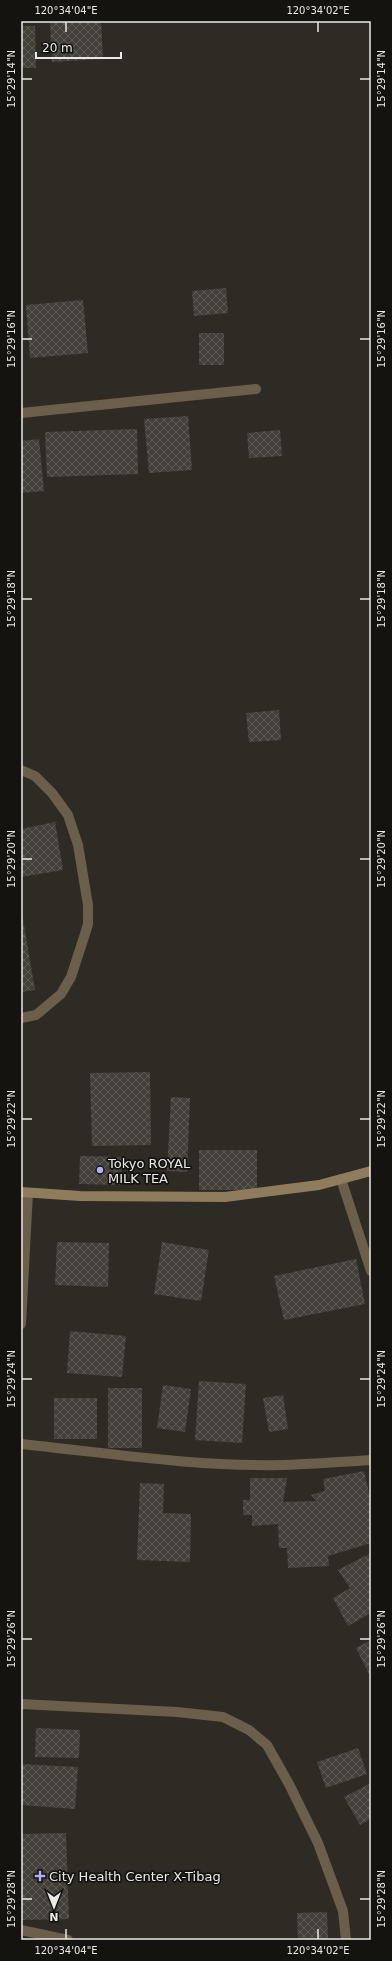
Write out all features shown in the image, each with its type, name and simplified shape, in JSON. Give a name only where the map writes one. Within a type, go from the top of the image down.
[{"type":"main road","points":[[24,1193],[226,1197],[311,1186],[371,1171]]},
{"type":"street","points":[[21,414],[256,389]]},
{"type":"street","points":[[21,770],[35,776],[52,793],[68,815],[78,845],[88,905],[88,924],[71,977],[65,988],[61,994],[36,1015],[21,1018]]},
{"type":"street","points":[[341,1179],[371,1271]]},
{"type":"street","points":[[21,1324],[24,1193]]},
{"type":"street","points":[[21,1444],[226,1464],[283,1465],[371,1460]]},
{"type":"street","points":[[21,1704],[177,1712],[223,1717],[249,1730],[267,1744],[290,1784],[318,1843],[336,1889],[342,1911],[346,1940]]},
{"type":"street","points":[[21,1930],[68,1940]]},
{"type":"building","points":[[50,21],[101,21],[103,59],[52,62]]},
{"type":"building","points":[[21,26],[35,26],[36,68],[21,68]]},
{"type":"building","points":[[226,288],[228,313],[194,316],[192,291]]},
{"type":"building","points":[[83,300],[88,353],[30,358],[26,305]]},
{"type":"building","points":[[199,333],[224,333],[224,365],[199,365]]},
{"type":"building","points":[[188,416],[192,470],[149,473],[144,419]]},
{"type":"building","points":[[137,429],[138,474],[47,477],[45,432]]},
{"type":"building","points":[[280,430],[282,456],[249,458],[247,433]]},
{"type":"building","points":[[39,439],[44,491],[21,493],[21,441]]},
{"type":"building","points":[[279,710],[281,740],[249,742],[246,713]]},
{"type":"building","points":[[55,822],[63,870],[21,877],[21,829]]},
{"type":"building","points":[[21,908],[35,990],[21,992]]},
{"type":"building","points":[[150,1072],[151,1145],[92,1146],[90,1073]]},
{"type":"building","points":[[171,1097],[190,1098],[187,1172],[167,1171]]},
{"type":"building","points":[[199,1150],[257,1150],[257,1190],[199,1190]]},
{"type":"building","name":"Tokyo ROYAL MILK TEA","points":[[80,1156],[122,1157],[121,1185],[79,1184]]},
{"type":"building","points":[[57,1242],[109,1243],[108,1287],[55,1285]]},
{"type":"building","points":[[162,1242],[209,1250],[201,1301],[154,1294]]},
{"type":"building","points":[[356,1259],[365,1304],[284,1320],[274,1276]]},
{"type":"building","points":[[70,1331],[126,1336],[122,1377],[67,1373]]},
{"type":"building","points":[[199,1381],[246,1384],[242,1443],[195,1440]]},
{"type":"building","points":[[163,1385],[191,1389],[185,1432],[157,1428]]},
{"type":"building","points":[[108,1388],[142,1388],[142,1448],[108,1448]]},
{"type":"building","points":[[283,1395],[288,1429],[269,1432],[263,1398]]},
{"type":"building","points":[[54,1398],[97,1398],[97,1439],[54,1439]]},
{"type":"building","points":[[364,1471],[371,1502],[371,1543],[328,1556],[329,1566],[288,1568],[287,1548],[279,1548],[278,1524],[252,1526],[252,1515],[243,1515],[243,1500],[250,1500],[250,1478],[287,1478],[283,1502],[317,1501],[311,1495],[325,1491],[323,1479]]},
{"type":"building","points":[[140,1483],[164,1484],[163,1513],[191,1514],[190,1562],[137,1560]]},
{"type":"building","points":[[371,1553],[371,1613],[348,1626],[333,1598],[350,1588],[338,1570]]},
{"type":"building","points":[[371,1640],[371,1678],[356,1648]]},
{"type":"building","points":[[36,1728],[80,1730],[79,1758],[35,1757]]},
{"type":"building","points":[[358,1748],[367,1774],[326,1788],[317,1762]]},
{"type":"building","points":[[21,1764],[78,1767],[75,1809],[21,1805]]},
{"type":"building","points":[[371,1783],[371,1819],[360,1825],[344,1797]]},
{"type":"building","points":[[66,1833],[69,1919],[21,1920],[21,1834]]},
{"type":"building","points":[[327,1912],[328,1940],[298,1940],[297,1913]]},
{"type":"place","name":"Tokyo ROYAL MILK TEA","points":[[100,1170]]},
{"type":"place","name":"City Health Center X-Tibag","points":[[40,1876]]}]
